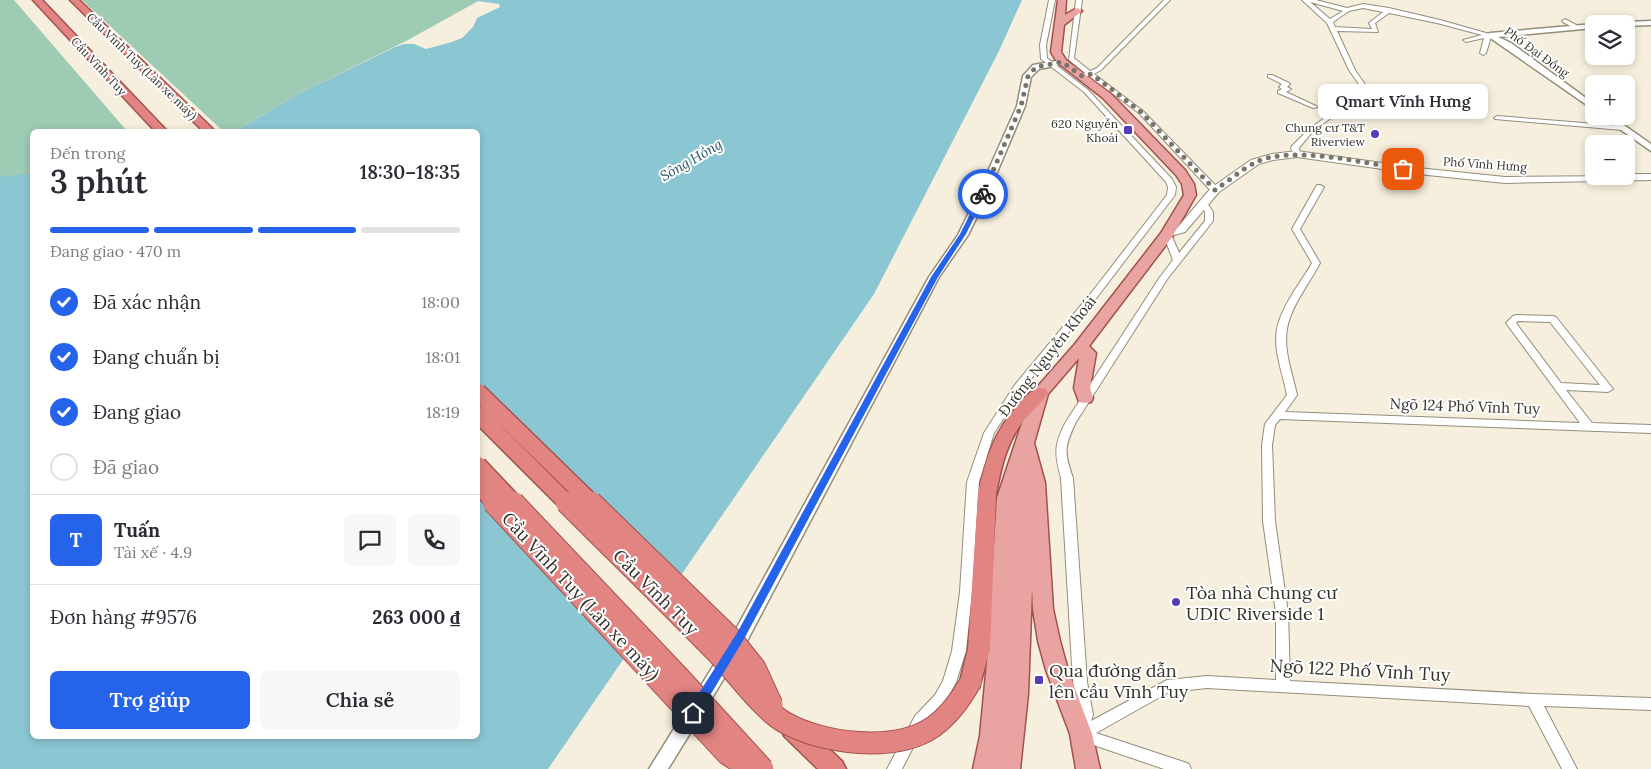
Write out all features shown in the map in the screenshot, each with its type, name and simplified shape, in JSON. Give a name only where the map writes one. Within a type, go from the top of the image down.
[{"type":"highway","points":[[26,0],[146,129]]},
{"type":"highway","name":"Cầu Vĩnh Tuy","points":[[37,0],[159,129]]},
{"type":"highway","name":"Cầu Vĩnh Tuy","points":[[62,0],[192,129]]},
{"type":"highway","name":"Cầu Vĩnh Tuy (Làn xe máy)","points":[[74,0],[208,129]]},
{"type":"highway","points":[[480,394],[731,638],[755,668],[778,718],[801,730],[820,736],[850,742],[880,743],[916,737],[938,725],[951,713],[966,693],[979,649],[989,480],[998,448],[1008,428],[1017,414],[1040,393]]},
{"type":"highway","name":"Cầu Vĩnh Tuy","points":[[480,416],[708,643],[778,718],[803,738],[834,769]]},
{"type":"highway","points":[[480,467],[679,677],[762,769]]},
{"type":"highway","name":"Cầu Vĩnh Tuy (Làn xe máy)","points":[[480,486],[727,754],[750,769]]},
{"type":"main road","points":[[1062,0],[1056,52],[1062,62]]},
{"type":"main road","points":[[1060,23],[1077,11]]},
{"type":"main road","name":"Đường Nguyễn Khoái","points":[[985,769],[992,736],[998,662],[1006,498],[1040,393],[1080,347],[1167,234],[1190,195],[1188,184],[1181,173],[1107,96],[1086,75],[1062,62]]},
{"type":"main road","name":"Phố Vĩnh Hưng","points":[[1167,234],[1181,230],[1215,190],[1255,162],[1272,157],[1297,154],[1418,171],[1506,180],[1651,177]]},
{"type":"main road","points":[[1080,347],[1088,353],[1082,388],[1085,398]]},
{"type":"main road","points":[[1023,450],[1036,483],[1043,609],[1049,641],[1057,670],[1080,734],[1088,769]]},
{"type":"main road","name":"Đường Nguyễn Khoái","points":[[1008,769],[1014,737],[1020,667],[1023,450]]},
{"type":"street","points":[[1049,64],[1044,59],[1043,45],[1052,0]]},
{"type":"street","name":"Đường Nguyễn Khoái","points":[[1079,0],[1071,59],[1086,75],[1141,112],[1215,190]]},
{"type":"street","points":[[1086,75],[1116,53],[1167,0]]},
{"type":"street","points":[[1305,0],[1332,26],[1352,70],[1365,90]]},
{"type":"street","points":[[1310,0],[1347,10],[1332,26]]},
{"type":"street","name":"Phố Đại Đồng","points":[[1347,10],[1363,6],[1389,10],[1489,35],[1508,46],[1585,102]]},
{"type":"street","points":[[1332,26],[1376,31],[1372,23],[1389,10]]},
{"type":"street","points":[[1565,21],[1576,27]]},
{"type":"street","points":[[1635,24],[1651,23]]},
{"type":"street","name":"Phố Đại Đồng","points":[[1489,35],[1585,26]]},
{"type":"street","points":[[1453,29],[1466,28]]},
{"type":"street","points":[[1466,40],[1489,35]]},
{"type":"street","points":[[1483,53],[1489,35]]},
{"type":"street","points":[[658,769],[741,636],[934,277],[963,234],[1021,106],[1028,76],[1036,67],[1062,62]]},
{"type":"street","name":"Đường Nguyễn Khoái","points":[[894,769],[920,720],[940,699],[949,682],[959,651],[966,592],[974,482],[988,433],[1018,388],[1095,294],[1171,195],[1172,187],[1169,181],[1135,142],[1086,91],[1049,64]]},
{"type":"street","points":[[1270,76],[1287,84],[1282,87],[1288,89],[1280,92],[1315,107]]},
{"type":"street","points":[[1297,154],[1295,148],[1311,130],[1328,118]]},
{"type":"street","points":[[1497,118],[1622,128]]},
{"type":"street","points":[[1618,125],[1651,148]]},
{"type":"street","points":[[1283,685],[1282,613],[1269,521],[1267,445],[1270,424],[1292,395],[1282,330],[1288,314],[1316,263],[1296,229],[1320,186]]},
{"type":"street","points":[[1184,769],[1080,734],[1086,715],[1080,682],[1067,478],[1061,460],[1061,443],[1085,398],[1164,277],[1209,221],[1209,212],[1204,205]]},
{"type":"street","points":[[1167,234],[1178,261]]},
{"type":"street","points":[[1558,386],[1608,389],[1553,319],[1516,318],[1511,323],[1558,386],[1588,426]]},
{"type":"street","name":"Ngõ 124 Phố Vĩnh Tuy","points":[[1278,415],[1651,429]]},
{"type":"street","name":"Ngõ 122 Phố Vĩnh Tuy","points":[[1080,734],[1167,686],[1208,682],[1532,700],[1651,704]]},
{"type":"street","points":[[1532,700],[1570,769]]},
{"type":"green space","points":[[0,0],[14,0],[125,129],[30,129],[30,173],[0,180]]},
{"type":"green space","points":[[82,0],[480,0],[408,40],[300,93],[239,129],[221,129]]},
{"type":"water","name":"Sông Hồng","points":[[471,0],[1022,0],[999,51],[874,294],[548,769],[0,769],[0,177],[30,173],[30,739],[480,739],[480,129],[239,129],[300,93],[395,47],[404,44],[414,44],[426,49],[462,38],[473,27],[477,18],[500,7],[499,4]]},
{"type":"pier","points":[[480,389],[679,582],[629,655],[480,493]]},
{"type":"way so far","points":[[983,194],[1021,106],[1028,76],[1036,67],[1062,62],[1082,76],[1093,75],[1141,112],[1215,190],[1255,162],[1272,157],[1297,154],[1403,169]]},
{"type":"place","name":"620 Nguyễn Khoái","points":[[1128,130]]},
{"type":"place","name":"Chung cư T&T Riverview","points":[[1375,134]]},
{"type":"place","name":"Qmart Vĩnh Hưng","points":[[1403,169]]},
{"type":"place","name":"Tòa nhà Chung cư UDIC Riverside 1","points":[[1176,602]]},
{"type":"place","name":"Qua đường dẫn lên cầu Vĩnh Tuy","points":[[1039,680]]},
{"type":"route","points":[[693,713],[741,636],[934,277],[963,234],[983,194]]}]
